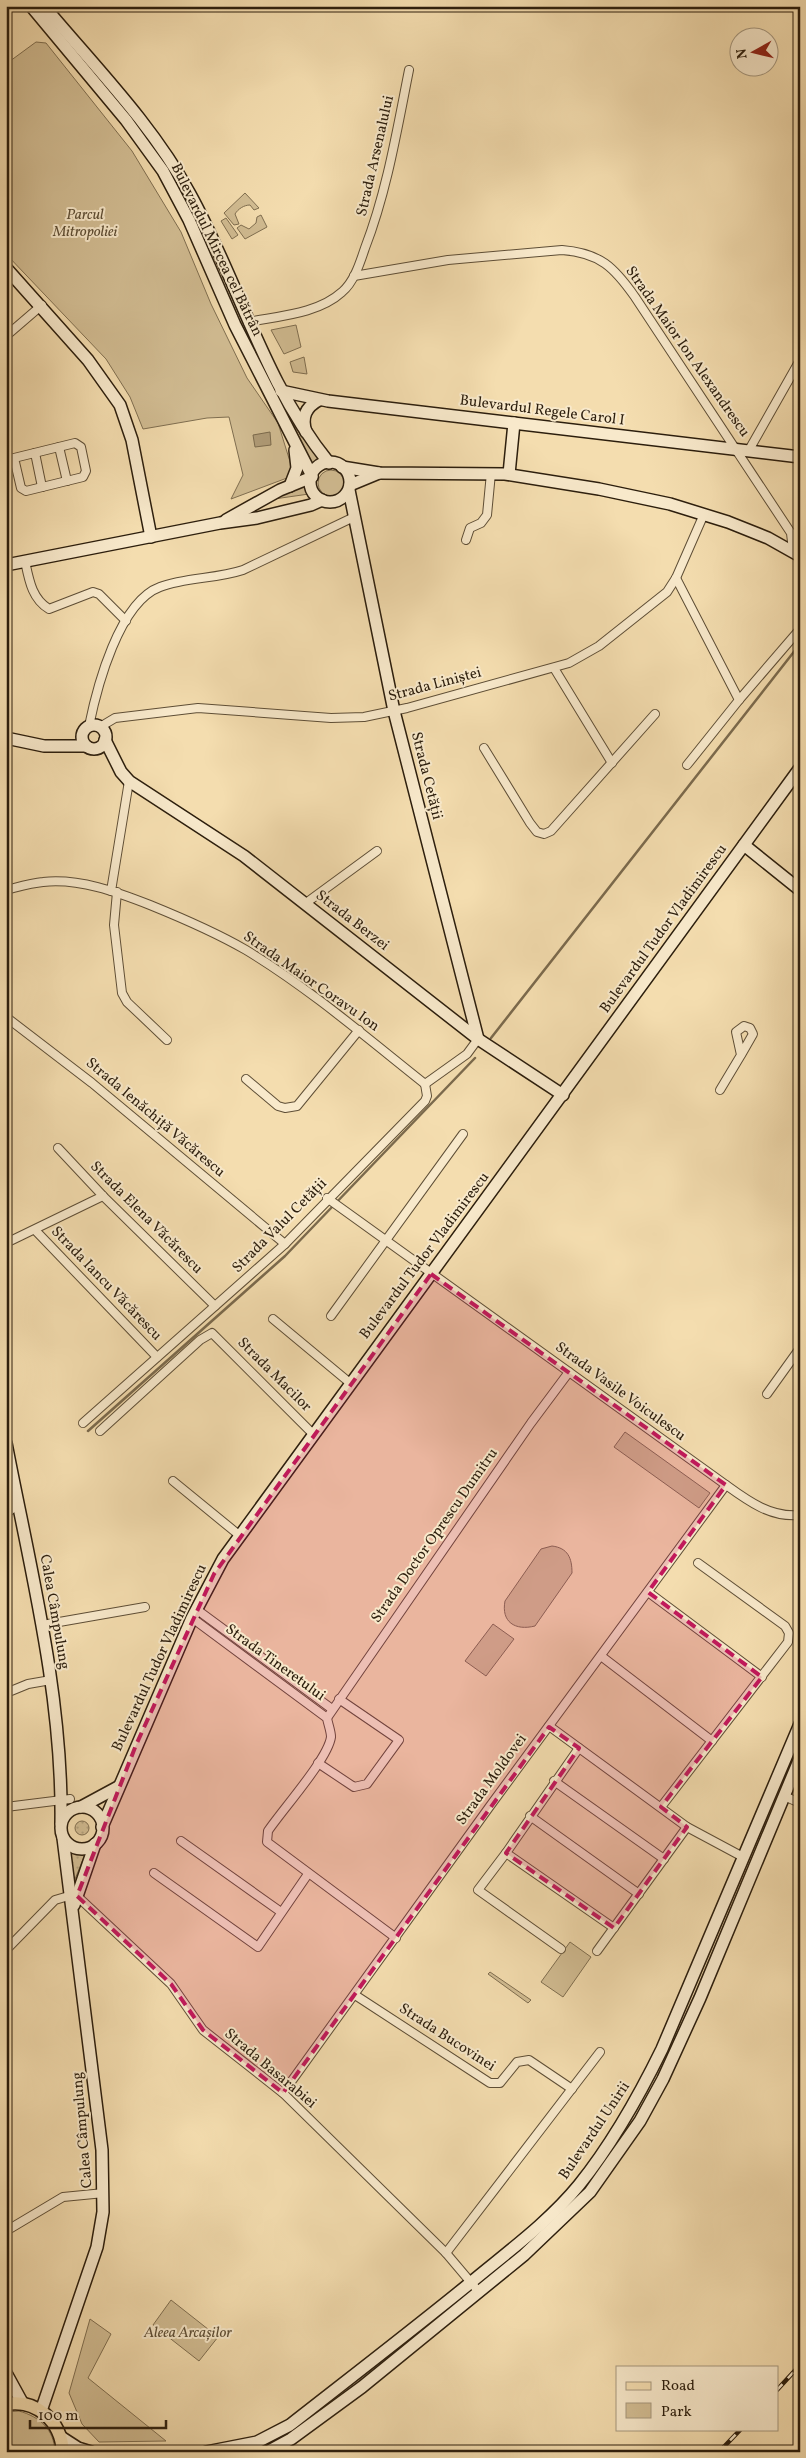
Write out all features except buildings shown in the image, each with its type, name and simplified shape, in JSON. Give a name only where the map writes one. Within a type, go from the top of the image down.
[{"type":"main road","name":"Bulevardul Mircea cel Bătrân","points":[[31,6],[131,126],[163,171],[189,220],[235,324],[312,476]]},
{"type":"main road","name":"Bulevardul Mircea cel Bătrân","points":[[44,6],[134,111],[177,172],[201,214],[248,322],[281,391],[308,438],[328,463]]},
{"type":"main road","points":[[6,268],[42,305],[93,366],[120,405],[132,440],[151,537]]},
{"type":"main road","name":"Bulevardul Regele Carol I","points":[[281,391],[319,400],[737,448],[800,457]]},
{"type":"main road","points":[[308,438],[304,428],[304,417],[309,406],[319,400]]},
{"type":"main road","points":[[509,474],[514,423]]},
{"type":"main road","points":[[290,486],[297,468],[291,434]]},
{"type":"main road","points":[[220,523],[312,476],[318,467],[328,463],[379,473],[509,474],[615,492],[704,514],[753,531],[796,553]]},
{"type":"main road","points":[[342,467],[349,475],[349,488]]},
{"type":"main road","points":[[338,501],[349,488],[379,473]]},
{"type":"main road","points":[[312,476],[313,492],[322,500]]},
{"type":"main road","name":"Strada Cetății","points":[[349,488],[394,710],[478,1039]]},
{"type":"main road","points":[[7,563],[220,523],[257,518],[311,505],[322,500],[338,501],[354,517]]},
{"type":"main road","points":[[6,738],[34,744],[101,746],[105,740],[105,734],[93,727]]},
{"type":"main road","points":[[59,745],[93,727]]},
{"type":"main road","points":[[91,747],[82,738],[93,727]]},
{"type":"main road","name":"Strada Berzei","points":[[105,740],[121,772]]},
{"type":"main road","name":"Strada Berzei","points":[[91,747],[129,781],[244,856],[478,1039],[563,1095]]},
{"type":"main road","name":"Bulevardul Tudor Vladimirescu","points":[[102,1828],[194,1614],[214,1574],[239,1535],[563,1095],[800,768]]},
{"type":"main road","points":[[744,845],[800,890]]},
{"type":"main road","name":"Calea Câmpulung","points":[[6,1442],[10,1474],[18,1504],[51,1680],[62,1788],[73,1803],[61,1824],[74,1899],[102,2150],[104,2193],[97,2247],[41,2410]]},
{"type":"main road","name":"Bulevardul Unirii","points":[[206,2452],[246,2446],[269,2437],[290,2425],[471,2282],[531,2232],[577,2187],[614,2135],[641,2091],[666,2041],[800,1724]]},
{"type":"main road","name":"Bulevardul Unirii","points":[[280,2445],[362,2387],[479,2292],[554,2228],[590,2192],[640,2121],[679,2047],[800,1758]]},
{"type":"main road","points":[[73,1803],[118,1787]]},
{"type":"main road","points":[[772,1790],[784,1796]]},
{"type":"main road","points":[[73,1803],[95,1812],[101,1820],[102,1828],[101,1836],[95,1844],[74,1899]]},
{"type":"main road","points":[[63,1838],[71,1846],[78,1848],[88,1848],[95,1844]]},
{"type":"main road","points":[[743,1857],[756,1862]]},
{"type":"main road","points":[[683,2002],[697,2006]]},
{"type":"main road","points":[[666,2041],[679,2047]]},
{"type":"main road","points":[[6,2373],[23,2404]]},
{"type":"main road","points":[[6,2404],[23,2404],[41,2410],[51,2419],[61,2436],[63,2452]]},
{"type":"main road","points":[[61,2436],[78,2448],[91,2452]]},
{"type":"main road","points":[[267,2452],[280,2445]]},
{"type":"street","name":"Strada Arsenalului","points":[[354,276],[379,208],[409,70]]},
{"type":"street","name":"Strada Maior Ion Alexandrescu","points":[[354,276],[448,260],[505,254],[562,250],[594,256],[605,263],[624,281],[737,448],[791,533],[796,553]]},
{"type":"street","points":[[248,322],[291,314],[320,305],[343,291],[354,276]]},
{"type":"street","points":[[7,335],[42,305]]},
{"type":"street","points":[[749,450],[800,360]]},
{"type":"street","points":[[75,443],[81,447],[86,471],[83,477],[26,491],[21,488],[10,459],[59,447],[75,443]]},
{"type":"street","points":[[59,447],[67,481]]},
{"type":"street","points":[[35,453],[42,487]]},
{"type":"street","points":[[466,540],[470,528],[481,523],[487,515],[491,473]]},
{"type":"street","name":"Strada Liniștei","points":[[93,727],[115,718],[198,708],[344,718],[394,710],[554,668],[585,655],[599,646],[665,594],[676,578],[704,514]]},
{"type":"street","points":[[93,727],[92,711],[100,677],[118,634],[126,621],[154,590],[168,585],[242,570],[354,517]]},
{"type":"street","points":[[24,561],[32,590],[40,604],[49,609],[58,607],[93,592],[99,594],[126,621]]},
{"type":"street","points":[[676,578],[738,700]]},
{"type":"street","points":[[687,765],[738,700],[800,630]]},
{"type":"street","points":[[554,668],[612,762]]},
{"type":"street","points":[[484,748],[530,823],[537,832],[544,834],[551,831],[655,714]]},
{"type":"street","points":[[129,781],[114,892],[114,925],[122,993],[126,1002],[167,1040]]},
{"type":"street","points":[[306,903],[377,850]]},
{"type":"street","name":"Strada Maior Coravu Ion","points":[[6,890],[43,882],[62,882],[114,892],[192,923],[246,950],[359,1030],[425,1084]]},
{"type":"street","name":"Strada Ienăchiță Văcărescu","points":[[6,1017],[77,1071],[285,1244]]},
{"type":"street","points":[[246,1079],[278,1106],[285,1108],[297,1106],[359,1030]]},
{"type":"street","points":[[425,1084],[467,1054],[478,1039]]},
{"type":"street","points":[[720,1090],[741,1055]]},
{"type":"street","name":"Strada Valul Cetății","points":[[83,1423],[285,1244],[327,1198],[425,1101],[427,1096],[425,1084]]},
{"type":"street","points":[[331,1316],[463,1134]]},
{"type":"street","name":"Strada Elena Văcărescu","points":[[58,1148],[103,1196],[215,1306]]},
{"type":"street","points":[[6,1243],[103,1196]]},
{"type":"street","name":"Strada Vasile Voiculescu","points":[[327,1198],[726,1485],[764,1509],[777,1514],[800,1515]]},
{"type":"street","name":"Strada Iancu Văcărescu","points":[[35,1230],[157,1357]]},
{"type":"street","points":[[273,1319],[350,1383]]},
{"type":"street","name":"Strada Macilor","points":[[100,1431],[200,1340],[208,1335],[216,1335],[313,1434]]},
{"type":"street","points":[[767,1394],[800,1348]]},
{"type":"street","name":"Strada Doctor Oprescu Dumitru","points":[[327,1718],[531,1422],[569,1372]]},
{"type":"street","points":[[173,1481],[239,1535]]},
{"type":"street","name":"Strada Moldovei","points":[[284,2093],[726,1485]]},
{"type":"street","points":[[6,1491],[18,1504],[6,1514]]},
{"type":"street","points":[[661,1807],[788,1642],[789,1632],[786,1626],[698,1563]]},
{"type":"street","points":[[648,1592],[762,1677]]},
{"type":"street","points":[[42,1625],[145,1607]]},
{"type":"street","name":"Strada Tineretului","points":[[194,1614],[332,1710]]},
{"type":"street","name":"Strada Tineretului","points":[[194,1614],[327,1718],[331,1735],[329,1744],[318,1763],[271,1826],[266,1837],[270,1846],[396,1938]]},
{"type":"street","points":[[601,1656],[712,1741]]},
{"type":"street","points":[[6,1693],[51,1680]]},
{"type":"street","name":"Strada Tineretului","points":[[318,1763],[354,1787],[367,1784],[399,1740],[339,1699]]},
{"type":"street","points":[[549,1726],[687,1828],[743,1857]]},
{"type":"street","points":[[561,1949],[478,1890],[506,1853],[578,1748]]},
{"type":"street","points":[[554,1781],[664,1859]]},
{"type":"street","points":[[784,1796],[800,1803]]},
{"type":"street","points":[[6,1807],[73,1803]]},
{"type":"street","points":[[530,1816],[639,1894]]},
{"type":"street","points":[[598,1952],[687,1828]]},
{"type":"street","points":[[181,1841],[281,1912]]},
{"type":"street","points":[[506,1853],[614,1928]]},
{"type":"street","points":[[154,1873],[258,1947],[308,1874]]},
{"type":"street","points":[[6,1950],[55,1900],[74,1899]]},
{"type":"street","name":"Strada Basarabiei","points":[[74,1899],[171,1984],[203,2030],[284,2093],[446,2253],[479,2292]]},
{"type":"street","name":"Strada Bucovinei","points":[[355,1995],[490,2083],[500,2083],[517,2062],[529,2060],[572,2089]]},
{"type":"street","points":[[446,2253],[600,2052]]},
{"type":"street","points":[[6,2231],[60,2198],[74,2194],[104,2193]]},
{"type":"street","points":[[269,2437],[280,2445]]},
{"type":"highlighted area","points":[[431,1274],[726,1485],[648,1592],[762,1677],[661,1807],[687,1827],[614,1928],[506,1853],[579,1748],[549,1727],[283,2093],[203,2030],[171,1984],[77,1896],[136,1745],[214,1574]]},
{"type":"green space","name":"Parcul Mitropoliei","points":[[36,42],[46,43],[132,151],[181,232],[211,304],[247,378],[278,423],[292,468],[287,478],[231,499],[243,475],[229,417],[207,418],[143,429],[130,397],[106,359],[6,254],[6,64]]},
{"type":"green space","points":[[245,193],[259,208],[254,210],[250,205],[238,210],[235,214],[239,224],[234,225],[224,213]]},
{"type":"green space","points":[[261,215],[267,227],[245,239],[237,228],[241,225],[249,229],[256,223],[257,217]]},
{"type":"green space","points":[[226,218],[238,235],[232,239],[221,221]]},
{"type":"green space","points":[[296,325],[301,347],[284,354],[271,330]]},
{"type":"green space","points":[[304,357],[307,374],[293,372],[290,362]]},
{"type":"green space","points":[[290,420],[321,463],[313,469]]},
{"type":"green space","points":[[331,470],[340,474],[344,483],[340,492],[331,496],[322,492],[318,483],[322,474]]},
{"type":"green space","points":[[306,484],[309,494],[267,500]]},
{"type":"green space","points":[[625,1432],[710,1493],[699,1508],[614,1447]]},
{"type":"green space","points":[[552,1546],[562,1549],[568,1555],[572,1573],[535,1626],[516,1626],[507,1619],[504,1608],[505,1601],[541,1549]]},
{"type":"green space","points":[[493,1624],[514,1639],[486,1676],[465,1661]]},
{"type":"green space","points":[[82,1821],[87,1823],[89,1828],[87,1833],[82,1835],[77,1833],[75,1828],[77,1823]]},
{"type":"green space","points":[[69,1849],[76,1853],[86,1852],[73,1884]]},
{"type":"green space","points":[[570,1942],[591,1957],[563,1997],[541,1982]]},
{"type":"green space","points":[[490,1972],[531,2000],[528,2003],[488,1974]]},
{"type":"green space","name":"Aleea Arcașilor","points":[[171,2300],[218,2337],[199,2361],[153,2325]]},
{"type":"green space","points":[[90,2319],[111,2334],[88,2378],[166,2441],[99,2442],[82,2424],[69,2393]]},
{"type":"green space","points":[[19,2411],[33,2417],[44,2425],[52,2437],[55,2452],[6,2452],[6,2412]]},
{"type":"shaded area","points":[[270,432],[271,445],[255,447],[253,435]]},
{"type":"waterway","points":[[491,1038],[800,644]]},
{"type":"waterway","points":[[88,1431],[285,1256],[475,1058]]},
{"type":"railway","points":[[778,2389],[800,2365]]},
{"type":"railway","points":[[719,2452],[740,2430]]}]
